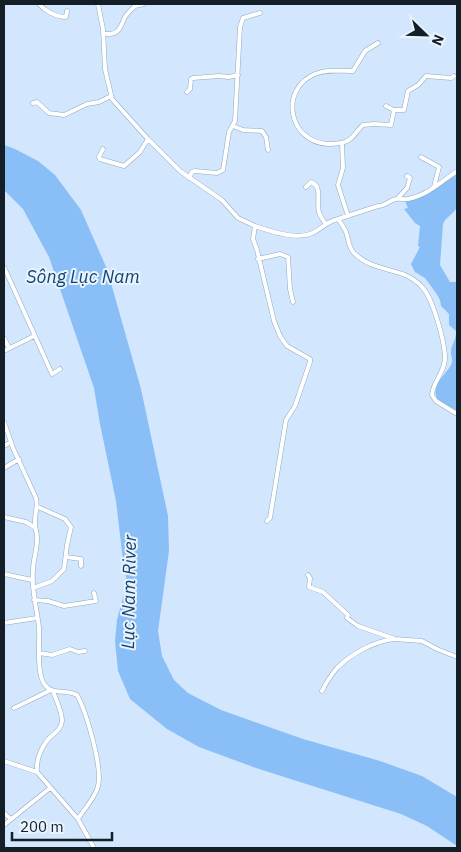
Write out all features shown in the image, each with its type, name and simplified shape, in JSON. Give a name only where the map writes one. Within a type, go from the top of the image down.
[{"type":"street","points":[[39,4],[61,17],[66,17],[67,12]]},
{"type":"street","points":[[98,4],[104,33],[105,64],[111,96],[114,101],[148,139],[189,178],[222,200],[238,218],[255,226],[299,236],[312,233],[325,223],[378,206],[385,206],[398,198],[409,185],[410,179],[407,176]]},
{"type":"street","points":[[104,33],[109,34],[117,31],[123,26],[124,19],[134,6],[144,4]]},
{"type":"street","points":[[189,178],[195,171],[221,172],[229,132],[236,121],[238,37],[242,20],[244,17],[260,13]]},
{"type":"street","points":[[378,43],[365,51],[354,70],[314,74],[302,82],[293,97],[294,119],[298,130],[317,142],[342,143],[350,140],[363,125],[391,125],[394,110]]},
{"type":"street","points":[[187,92],[190,89],[191,79],[193,78],[238,75]]},
{"type":"street","points":[[386,106],[394,110],[405,109],[408,91],[418,85],[426,76],[451,78],[454,76]]},
{"type":"street","points":[[33,103],[37,102],[49,113],[64,115],[87,104],[99,102],[111,96]]},
{"type":"street","points":[[233,126],[243,130],[262,130],[266,137],[268,150]]},
{"type":"street","points":[[103,149],[99,157],[100,159],[124,166],[140,152],[148,139]]},
{"type":"street","points":[[342,143],[342,171],[338,185],[348,216]]},
{"type":"street","points":[[421,157],[439,166],[434,187]]},
{"type":"street","points":[[398,198],[409,199],[434,187],[457,171]]},
{"type":"street","points":[[306,187],[311,182],[315,183],[318,187],[319,212],[325,223]]},
{"type":"street","points":[[338,219],[345,230],[350,248],[358,256],[378,268],[411,278],[426,290],[440,330],[445,355],[444,368],[434,386],[432,395],[436,401],[457,414]]},
{"type":"street","points":[[255,226],[253,238],[274,320],[280,336],[287,346],[310,359],[296,406],[285,426],[270,518],[267,521]]},
{"type":"street","points":[[258,259],[280,254],[288,257],[293,302]]},
{"type":"street","points":[[4,267],[52,374],[60,370]]},
{"type":"street","points":[[4,351],[34,336]]},
{"type":"street","points":[[4,338],[9,348]]},
{"type":"street","points":[[4,422],[38,507],[34,527],[37,539],[32,580],[42,680],[45,686],[52,690],[72,692],[78,696],[86,717],[99,768],[98,787],[78,819]]},
{"type":"street","points":[[4,446],[11,442]]},
{"type":"street","points":[[4,468],[19,459]]},
{"type":"street","points":[[33,588],[47,583],[62,572],[66,565],[66,549],[71,531],[71,524],[65,518],[38,507]]},
{"type":"street","points":[[4,517],[26,522],[34,527]]},
{"type":"street","points":[[66,557],[81,559],[81,566]]},
{"type":"street","points":[[4,574],[32,580]]},
{"type":"street","points":[[308,575],[310,580],[309,587],[326,594],[356,625],[395,639]]},
{"type":"street","points":[[34,600],[48,601],[67,606],[96,601],[94,593]]},
{"type":"street","points":[[4,623],[37,618]]},
{"type":"street","points":[[322,691],[337,668],[358,652],[375,643],[395,639],[422,640],[437,649],[457,657]]},
{"type":"street","points":[[39,652],[52,655],[70,649],[86,652]]},
{"type":"street","points":[[14,708],[52,690]]},
{"type":"street","points":[[37,772],[38,760],[46,741],[57,733],[62,723],[61,714],[52,690]]},
{"type":"street","points":[[4,761],[37,772],[78,819],[94,848]]},
{"type":"street","points":[[4,825],[50,788]]},
{"type":"street","points":[[4,813],[11,820]]},
{"type":"water","name":"Sông Lục Nam","points":[[4,145],[38,161],[55,175],[81,210],[107,269],[141,389],[168,516],[169,551],[158,631],[162,656],[174,680],[188,693],[221,710],[303,739],[380,761],[422,776],[457,797],[457,846],[427,826],[401,814],[256,768],[199,747],[167,729],[130,699],[118,671],[115,641],[117,620],[127,583],[116,501],[94,388],[49,257],[23,209],[4,190]]},
{"type":"water","points":[[457,173],[457,206],[443,224],[440,265],[450,282],[457,282],[457,411],[438,400],[436,395],[439,381],[452,363],[451,351],[456,331],[449,325],[449,314],[441,306],[436,293],[425,278],[415,272],[411,264],[420,247],[418,246],[420,226],[415,223],[404,209],[408,208],[405,201],[442,184]]},
{"type":"water label","name":"Lục Nam River","points":[[129,592]]}]
